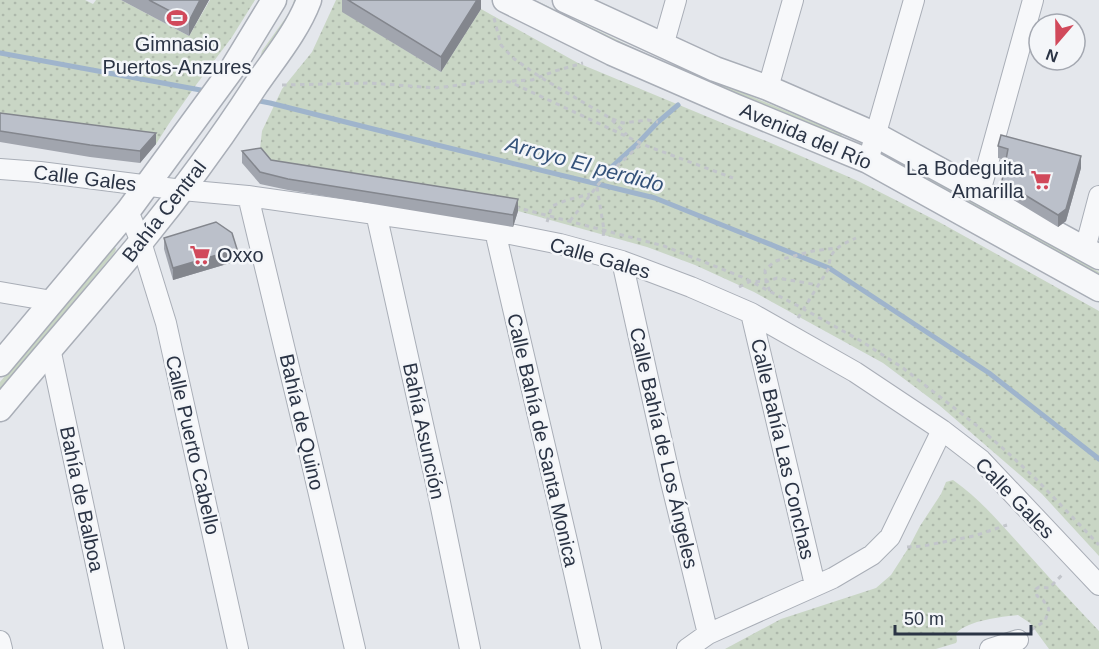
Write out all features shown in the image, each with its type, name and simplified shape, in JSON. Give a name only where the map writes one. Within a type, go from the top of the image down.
[{"type":"street","name":"Bahía Central","points":[[0,364],[128,211],[236,63],[274,0]]},
{"type":"street","name":"Bahía Central","points":[[0,410],[141,242],[267,80],[309,0]]},
{"type":"street","name":"Avenida del Río","points":[[565,0],[715,69],[768,88],[876,135],[1092,253]]},
{"type":"street","points":[[663,46],[676,0]]},
{"type":"street","points":[[768,88],[793,0]]},
{"type":"street","points":[[868,161],[914,0]]},
{"type":"street","points":[[980,192],[1033,0]]},
{"type":"street","name":"Avenida del Río","points":[[512,5],[622,58],[868,161],[1099,289]]},
{"type":"street","points":[[236,63],[267,80]]},
{"type":"street","name":"Calle Gales","points":[[0,169],[248,196],[495,231],[560,244],[622,261],[691,287],[751,313],[855,372],[942,430],[981,460],[1099,585]]},
{"type":"street","name":"Bahía de Quino","points":[[248,196],[355,649]]},
{"type":"street","points":[[1092,253],[1099,196]]},
{"type":"street","name":"Calle Puerto Cabello","points":[[128,211],[141,242],[166,323],[238,649]]},
{"type":"street","name":"Bahía Asunción","points":[[376,213],[470,649]]},
{"type":"street","name":"Calle Bahía de Santa Monica","points":[[495,231],[591,649]]},
{"type":"street","name":"Calle Bahía de Los Ángeles","points":[[622,261],[708,634]]},
{"type":"street","points":[[0,292],[52,301]]},
{"type":"street","name":"Calle Bahía Las Conchas","points":[[751,313],[815,585]]},
{"type":"street","name":"Bahía de Balboa","points":[[50,348],[114,649]]},
{"type":"street","points":[[687,649],[708,634],[833,578],[872,555],[890,537],[942,430]]},
{"type":"street","points":[[990,649],[1018,640]]},
{"type":"street","points":[[0,641],[2,649]]},
{"type":"path","points":[[512,5],[501,45],[513,58],[610,118],[623,123],[648,120],[658,122]]},
{"type":"path","points":[[267,80],[370,83],[436,88],[491,81],[532,80],[588,62]]},
{"type":"path","points":[[510,82],[642,143],[733,178]]},
{"type":"path","points":[[610,118],[628,136]]},
{"type":"path","points":[[567,228],[597,187],[642,143]]},
{"type":"path","points":[[597,187],[603,238]]},
{"type":"path","points":[[547,223],[552,206],[592,193]]},
{"type":"path","points":[[770,291],[766,282],[765,270],[775,261],[813,251],[837,248],[856,238]]},
{"type":"path","points":[[797,318],[829,268],[829,262],[837,248]]},
{"type":"path","points":[[738,288],[751,281],[766,282],[777,278],[818,285]]},
{"type":"path","points":[[904,546],[923,546],[974,536],[1007,525]]},
{"type":"path","points":[[1018,640],[1045,621],[1049,609],[1037,596],[1036,589],[1048,588],[1076,561]]},
{"type":"green space","points":[[0,0],[85,0],[93,4],[96,0],[121,0],[189,36],[210,0],[255,0],[232,37],[156,144],[0,125]]},
{"type":"green space","points":[[294,0],[302,0],[261,62],[262,51],[292,9]]},
{"type":"green space","points":[[336,0],[349,0],[343,12],[441,72],[481,9],[578,63],[858,181],[939,222],[1099,311],[1099,556],[1042,494],[939,405],[883,363],[754,292],[695,265],[647,247],[518,211],[271,172],[260,149],[262,131],[282,89],[312,52]]},
{"type":"green space","points":[[537,1],[675,68],[741,92],[841,134],[843,138],[674,74],[534,2]]},
{"type":"green space","points":[[889,157],[897,159],[1099,272],[1099,279],[887,161]]},
{"type":"green space","points":[[115,247],[115,252],[0,390],[0,382],[111,248]]},
{"type":"green space","points":[[953,480],[988,511],[1099,631],[1099,649],[1049,649],[1030,623],[1018,615],[969,625],[956,633],[956,643],[936,649],[725,649],[781,619],[876,588],[891,575],[941,494],[946,482]]},
{"type":"building","points":[[149,0],[200,0],[189,21]]},
{"type":"building","points":[[348,0],[477,0],[441,57]]},
{"type":"building","points":[[0,113],[156,133],[140,151],[90,145],[0,131]]},
{"type":"building","name":"La Bodeguita Amarilla","points":[[1001,135],[1081,156],[1066,209],[1058,215],[1002,181],[1008,149],[998,146]]},
{"type":"building","points":[[261,148],[271,160],[518,199],[513,215],[288,179],[260,172],[242,151]]},
{"type":"building","points":[[216,222],[232,233],[237,249],[173,268],[164,238]]},
{"type":"waterway","name":"Arroyo El perdido","points":[[0,53],[206,91]]},
{"type":"waterway","name":"Arroyo El perdido","points":[[254,100],[655,198],[829,268],[989,373],[1099,459]]},
{"type":"waterway","points":[[594,183],[678,105]]},
{"type":"place","name":"Gimnasio Puertos-Anzures","points":[[177,18]]},
{"type":"place","name":"La Bodeguita Amarilla","points":[[1041,180]]},
{"type":"place","name":"Oxxo","points":[[200,255]]}]
